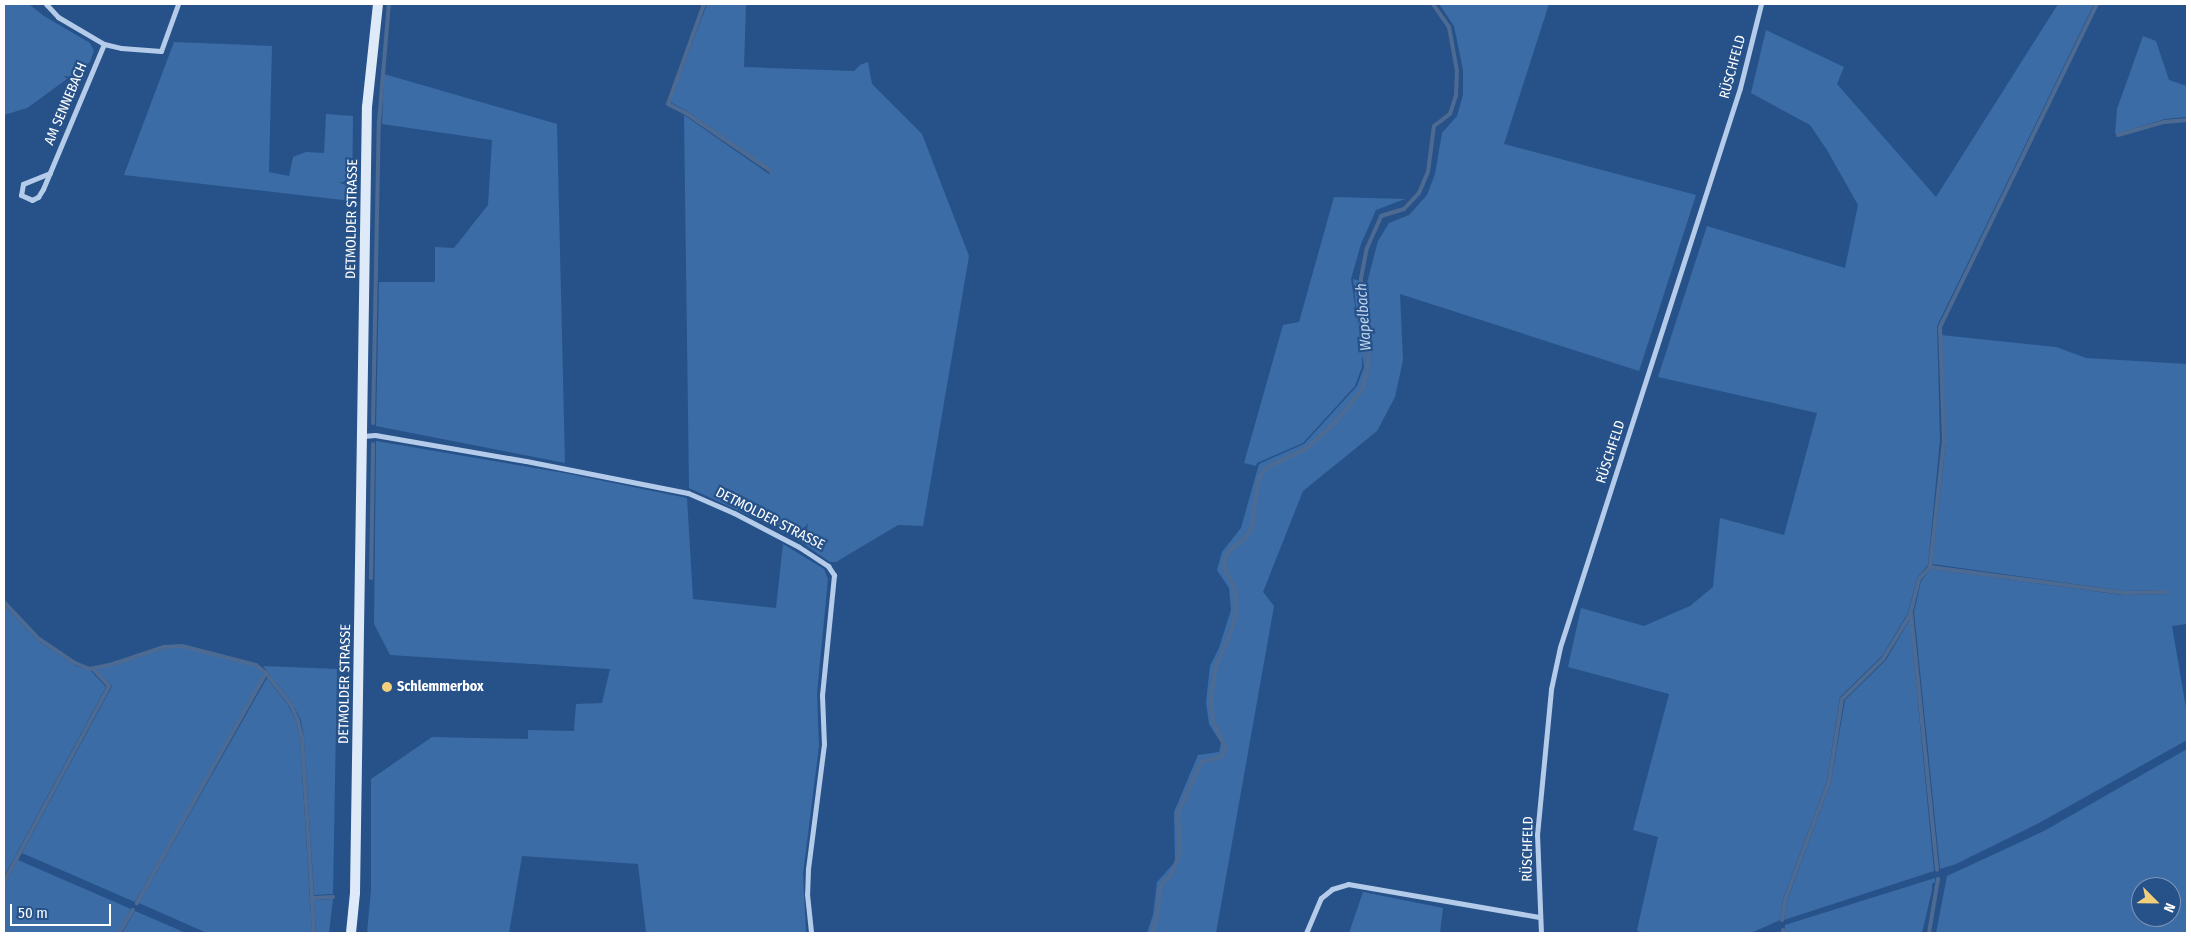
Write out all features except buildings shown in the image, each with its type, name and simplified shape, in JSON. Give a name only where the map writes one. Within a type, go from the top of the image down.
[{"type":"main road","name":"DETMOLDER STRASSE","points":[[351,933],[355,893],[367,107],[378,4]]},
{"type":"street","points":[[46,4],[58,17],[104,44],[121,48],[161,51],[178,4]]},
{"type":"street","name":"RÜSCHFELD","points":[[1541,933],[1537,835],[1551,689],[1560,647],[1740,88],[1761,4]]},
{"type":"street","name":"AM SENNEBACH","points":[[50,173],[23,184],[21,195],[32,200],[38,197],[50,173],[104,44]]},
{"type":"street","name":"DETMOLDER STRASSE","points":[[363,436],[376,435],[526,461],[688,494],[734,513],[799,547],[828,566],[834,576],[822,695],[824,744],[822,768],[808,869],[811,933]]},
{"type":"street","points":[[1306,933],[1321,898],[1332,889],[1348,884],[1539,917]]},
{"type":"shaded area","points":[[4,4],[29,4],[44,16],[90,43],[94,51],[90,62],[37,101],[27,108],[4,115]]},
{"type":"shaded area","points":[[707,4],[769,4],[746,5],[744,67],[854,71],[860,65],[868,62],[872,84],[922,134],[969,256],[923,526],[898,525],[836,562],[830,562],[801,542],[761,521],[689,488],[684,115],[769,174],[772,170],[687,111],[670,102]]},
{"type":"shaded area","points":[[1439,4],[1549,4],[1504,144],[1696,195],[1639,371],[1400,294],[1403,360],[1395,397],[1377,431],[1303,491],[1263,592],[1274,606],[1216,933],[1147,933],[1153,915],[1157,882],[1175,862],[1174,812],[1198,755],[1219,752],[1221,743],[1209,724],[1206,702],[1210,666],[1219,648],[1231,610],[1229,588],[1217,570],[1222,552],[1241,528],[1259,464],[1304,444],[1357,386],[1364,367],[1362,355],[1362,367],[1355,386],[1303,443],[1257,463],[1256,466],[1244,463],[1283,325],[1299,322],[1334,197],[1405,199],[1376,210],[1361,244],[1351,279],[1359,332],[1353,279],[1367,283],[1378,241],[1389,223],[1409,215],[1427,195],[1435,174],[1442,133],[1457,116],[1463,95],[1463,70],[1454,26]]},
{"type":"shaded area","points":[[2058,4],[2094,4],[1937,326],[1940,440],[1928,565],[1917,578],[1908,613],[1882,656],[1840,697],[1827,781],[1783,899],[1780,920],[1751,933],[1640,933],[1637,930],[1658,837],[1633,830],[1669,694],[1568,667],[1581,608],[1644,626],[1690,606],[1713,587],[1720,518],[1784,535],[1817,413],[1658,377],[1707,226],[1845,268],[1858,205],[1827,150],[1810,125],[1751,93],[1766,30],[1844,67],[1837,84],[1936,197]]},
{"type":"shaded area","points":[[2143,36],[2156,41],[2169,80],[2187,86],[2187,117],[2165,119],[2115,134],[2117,109]]},
{"type":"shaded area","points":[[174,42],[272,46],[269,172],[289,176],[293,157],[306,152],[324,153],[326,114],[353,116],[352,201],[124,175]]},
{"type":"shaded area","points":[[384,74],[557,124],[565,463],[376,426],[379,282],[435,282],[435,247],[454,248],[488,205],[492,140],[382,124]]},
{"type":"shaded area","points":[[1941,335],[2056,347],[2086,358],[2187,364],[2187,624],[2172,626],[2187,714],[2187,740],[2039,823],[1956,864],[1940,869],[1914,612],[1921,581],[1931,569],[2122,595],[2167,594],[2166,590],[2124,591],[1932,564],[1946,441]]},
{"type":"shaded area","points":[[376,441],[564,473],[687,498],[693,599],[776,608],[783,544],[824,569],[828,579],[817,693],[819,746],[803,874],[806,933],[646,933],[638,864],[522,856],[509,933],[367,933],[371,890],[371,779],[432,737],[528,739],[528,730],[574,731],[576,704],[602,703],[610,669],[390,655],[374,624]]},
{"type":"shaded area","points":[[4,605],[38,641],[76,666],[91,671],[106,687],[4,877]]},
{"type":"shaded area","points":[[1910,619],[1934,871],[1784,920],[1787,901],[1831,782],[1845,700],[1886,660]]},
{"type":"shaded area","points":[[182,647],[256,666],[265,675],[135,902],[22,853],[112,686],[96,670],[164,649]]},
{"type":"shaded area","points":[[263,666],[337,669],[333,894],[314,895],[304,738],[301,720],[292,703]]},
{"type":"shaded area","points":[[267,678],[288,705],[296,721],[300,738],[312,933],[207,933],[139,903]]},
{"type":"shaded area","points":[[2187,749],[2187,933],[1936,933],[1947,876],[2044,831]]},
{"type":"shaded area","points":[[18,860],[131,909],[117,933],[4,933],[4,886]]},
{"type":"shaded area","points":[[1935,878],[1935,882],[1932,884],[1922,933],[1785,933],[1785,925]]},
{"type":"shaded area","points":[[1363,892],[1443,908],[1440,933],[1349,933]]},
{"type":"shaded area","points":[[333,899],[329,933],[316,933],[314,900]]},
{"type":"shaded area","points":[[135,911],[186,933],[122,933]]},
{"type":"waterway","points":[[373,423],[379,122],[389,4]]},
{"type":"waterway","points":[[704,4],[668,104],[686,113],[771,171]]},
{"type":"waterway","name":"Wapelbach","points":[[1152,933],[1157,917],[1161,885],[1172,873],[1180,852],[1178,813],[1201,762],[1221,757],[1226,749],[1213,721],[1211,699],[1215,669],[1231,632],[1236,614],[1235,589],[1226,571],[1224,561],[1229,551],[1246,537],[1252,527],[1258,481],[1263,472],[1268,467],[1307,448],[1335,423],[1363,388],[1369,349],[1361,304],[1361,278],[1367,248],[1381,216],[1404,209],[1419,193],[1428,172],[1434,126],[1450,114],[1456,96],[1457,71],[1449,27],[1433,4]]},
{"type":"waterway","points":[[1782,920],[1785,900],[1829,782],[1842,699],[1883,659],[1910,615],[1919,579],[1930,567],[1944,441],[1940,327],[2097,4]]},
{"type":"waterway","points":[[2118,135],[2164,122],[2187,120]]},
{"type":"waterway","points":[[371,578],[373,444]]},
{"type":"waterway","points":[[1930,567],[2124,593],[2166,592]]},
{"type":"waterway","points":[[4,602],[39,639],[75,663],[89,669],[110,665],[164,647],[182,646],[256,665],[266,673],[137,903]]},
{"type":"waterway","points":[[1911,613],[1937,870]]},
{"type":"waterway","points":[[4,882],[109,686],[93,669]]},
{"type":"waterway","points":[[266,673],[291,705],[298,721],[302,738],[312,898],[333,897]]},
{"type":"waterway","points":[[1929,933],[1938,879]]},
{"type":"waterway","points":[[312,898],[314,933]]},
{"type":"waterway","points":[[119,933],[133,910]]},
{"type":"place","name":"Schlemmerbox","points":[[387,687]]}]
